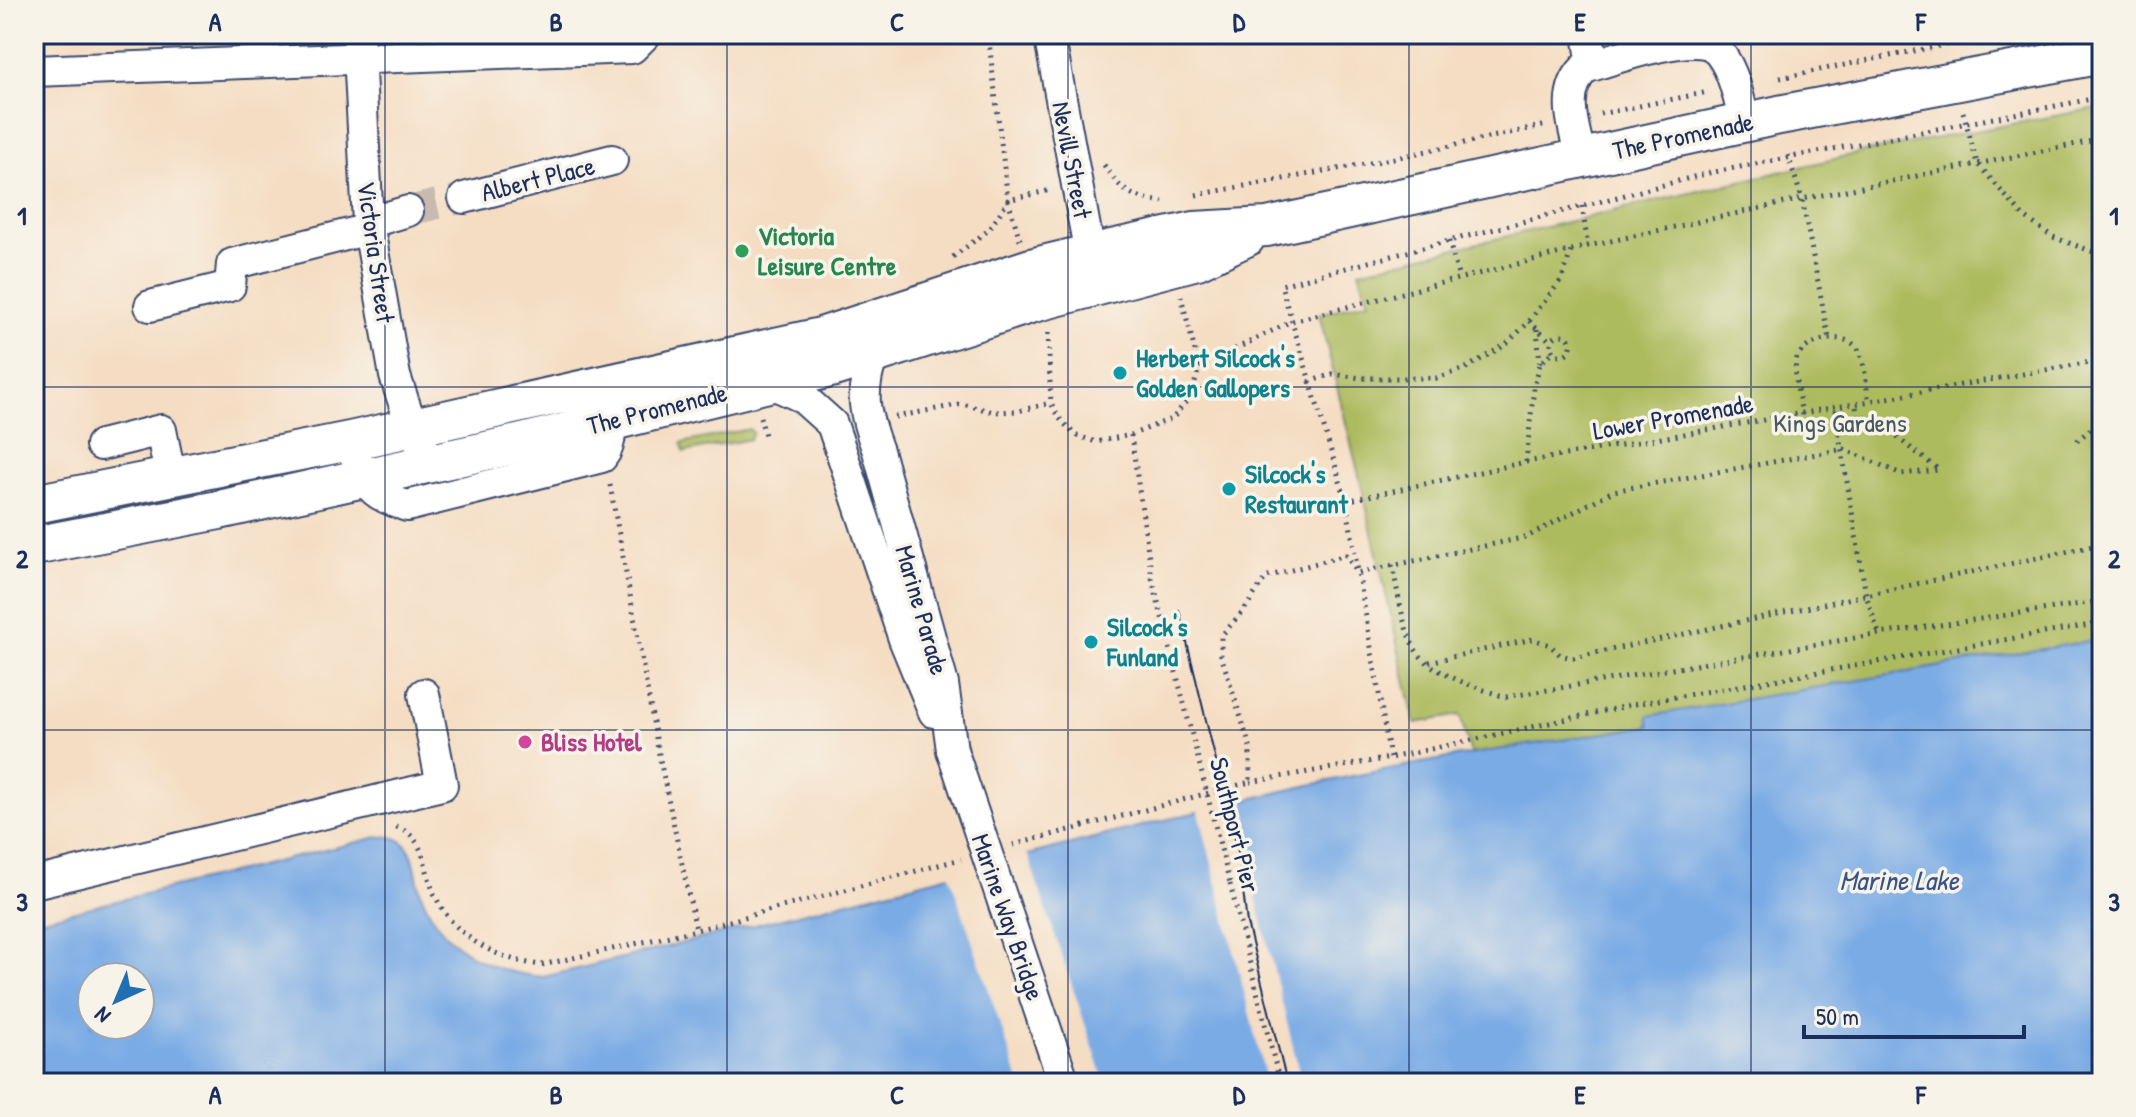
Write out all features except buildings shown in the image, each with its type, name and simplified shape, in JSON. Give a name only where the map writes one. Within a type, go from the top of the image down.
[{"type":"main road","name":"The Promenade","points":[[34,546],[219,510],[431,462],[526,458],[604,422],[846,346],[1033,303],[1092,270],[1197,260],[1267,227],[1581,158],[1753,108],[1954,80],[2102,54]]},
{"type":"main road","name":"The Promenade","points":[[34,504],[171,479],[412,427],[604,422],[767,381],[846,346]]},
{"type":"main road","points":[[210,471],[219,510]]},
{"type":"street","points":[[34,71],[359,47],[632,48],[646,34]]},
{"type":"street","name":"Nevill Street","points":[[1049,34],[1092,270]]},
{"type":"street","points":[[1588,34],[1593,65]]},
{"type":"street","points":[[1581,158],[1570,92],[1575,78],[1593,65],[1682,41],[1705,41],[1715,47],[1753,108]]},
{"type":"street","name":"Victoria Street","points":[[359,47],[368,226],[395,376],[412,427],[431,462]]},
{"type":"street","name":"Albert Place","points":[[464,198],[612,160]]},
{"type":"street","points":[[150,306],[230,286],[232,264],[368,226],[408,211]]},
{"type":"street","name":"Marine Parade","points":[[846,346],[900,585],[904,639]]},
{"type":"street","name":"Marine Parade","points":[[846,346],[864,387],[865,416],[878,451],[943,684],[952,750]]},
{"type":"street","name":"Marine Parade","points":[[767,381],[802,397],[832,424],[904,639],[952,750]]},
{"type":"street","points":[[101,445],[161,430],[171,479]]},
{"type":"street","points":[[350,441],[363,478],[381,497],[407,506],[526,458]]},
{"type":"street","points":[[34,883],[442,785],[424,694]]},
{"type":"street","name":"Marine Way Bridge","points":[[952,750],[1064,1083]]},
{"type":"path","points":[[944,264],[990,229],[1008,200],[988,34]]},
{"type":"path","points":[[1195,195],[1381,161],[1573,119],[1753,108],[1999,34]]},
{"type":"path","points":[[1954,80],[1977,163],[2023,216],[2053,237],[2102,255]]},
{"type":"path","points":[[1390,758],[1346,501],[1281,285],[1709,173],[2102,97]]},
{"type":"path","points":[[1753,108],[1789,157],[1802,199],[1829,339]]},
{"type":"path","points":[[886,416],[962,404],[994,412],[1018,411],[1051,403],[1059,418],[1075,435],[1096,442],[1131,435],[1173,418],[1192,394],[1199,367],[1292,321],[1588,246],[2102,139]]},
{"type":"path","points":[[1103,164],[1120,188],[1143,199],[1167,202]]},
{"type":"path","points":[[1582,206],[1588,246]]},
{"type":"path","points":[[1449,240],[1459,279]]},
{"type":"path","points":[[1309,382],[1332,374],[1361,378],[1437,378],[1466,368],[1505,345],[1529,321],[1562,279],[1571,250]]},
{"type":"path","points":[[1529,321],[1552,342],[1554,351]]},
{"type":"path","points":[[1526,462],[1534,387],[1540,364],[1537,329]]},
{"type":"path","points":[[1552,342],[1561,335],[1571,343],[1566,353],[1554,351]]},
{"type":"path","points":[[1802,415],[1795,366],[1798,356],[1809,346],[1829,339],[1851,342],[1860,351],[1869,403]]},
{"type":"path","points":[[1540,364],[1554,351]]},
{"type":"path","name":"Lower Promenade","points":[[1346,501],[1526,462],[1835,410],[2102,360]]},
{"type":"path","points":[[1357,573],[1527,537],[1613,491],[1844,449],[1901,474],[1939,470],[1871,417],[1858,417],[1856,406]]},
{"type":"path","points":[[1835,410],[1844,449],[1866,595],[1879,634]]},
{"type":"path","points":[[2077,441],[2102,419]]},
{"type":"path","points":[[604,422],[608,474],[660,760],[696,930]]},
{"type":"path","name":"Southport Pier","points":[[1131,435],[1152,578],[1280,1083]]},
{"type":"path","points":[[1429,662],[1533,639],[1550,645],[1560,655],[1573,658],[2102,544]]},
{"type":"path","points":[[1250,782],[1250,747],[1221,655],[1221,636],[1244,610],[1266,577],[1346,555],[1357,573]]},
{"type":"path","points":[[1392,565],[1412,646],[1439,672],[1506,697],[1879,634],[2102,601]]},
{"type":"path","points":[[1004,848],[1250,782],[1390,758],[1641,703],[2102,623]]},
{"type":"path","points":[[388,826],[399,828],[416,839],[427,877],[447,916],[480,946],[520,963],[542,965],[696,930],[973,856]]},
{"type":"green space","name":"Kings Gardens","points":[[2102,107],[2102,639],[1649,716],[1650,726],[1471,754],[1460,715],[1415,723],[1319,314],[1369,301],[1359,271],[1864,152]]},
{"type":"green space","points":[[749,429],[753,433],[750,439],[684,452],[682,443]]},
{"type":"water","name":"Marine Lake","points":[[2102,639],[2102,1083],[34,1083],[34,921],[378,837],[396,838],[407,847],[429,912],[454,942],[486,963],[504,970],[543,977],[1258,797],[1404,766],[1650,726],[1648,716]]},
{"type":"pier","points":[[1243,797],[1255,894],[1302,1083],[1267,1083],[1198,808]]},
{"type":"pier","points":[[1027,853],[1105,1083],[1020,1083],[949,872]]},
{"type":"tunnel","points":[[408,211],[464,198]]},
{"type":"tram line","points":[[1179,610],[1238,851],[1247,923],[1287,1083]]},
{"type":"place","name":"Victoria Leisure Centre","points":[[742,251]]},
{"type":"place","name":"Herbert Silcock's Golden Gallopers","points":[[1120,373]]},
{"type":"place","name":"Silcock's Restaurant","points":[[1229,489]]},
{"type":"place","name":"Silcock's Funland","points":[[1091,642]]},
{"type":"place","name":"Bliss Hotel","points":[[525,742]]}]
